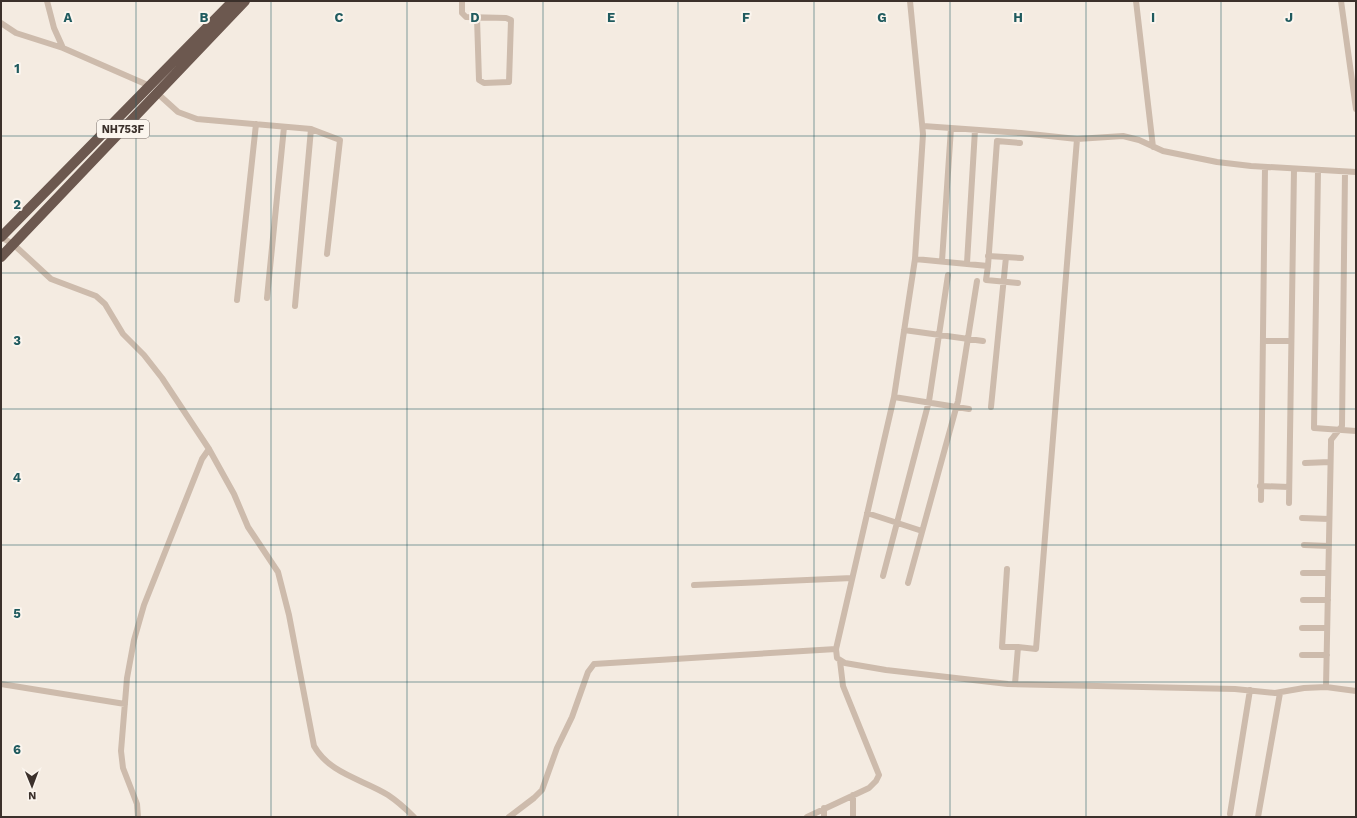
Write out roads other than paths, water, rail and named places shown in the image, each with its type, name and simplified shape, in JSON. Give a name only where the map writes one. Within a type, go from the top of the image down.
[{"type":"highway","name":"NH753F","points":[[1,257],[233,1]]},
{"type":"highway","name":"NH753F","points":[[1,237],[245,1]]},
{"type":"street","points":[[47,1],[54,28],[63,48]]},
{"type":"street","points":[[462,1],[464,16],[477,18],[506,18],[511,20],[509,82],[484,83],[479,80],[477,18]]},
{"type":"street","points":[[807,817],[869,788],[876,782],[879,775],[843,686],[840,661],[837,658],[836,649],[866,513],[894,397],[915,259],[923,126],[910,1]]},
{"type":"street","points":[[1136,1],[1153,147]]},
{"type":"street","points":[[1341,1],[1356,109]]},
{"type":"street","points":[[1,23],[23,36],[63,48],[154,89],[171,107],[184,115],[197,119],[311,129],[340,140],[327,254]]},
{"type":"street","points":[[237,300],[256,124]]},
{"type":"street","points":[[923,126],[1078,139],[1123,136],[1139,140],[1163,151],[1217,162],[1265,167],[1356,172]]},
{"type":"street","points":[[267,298],[284,127]]},
{"type":"street","points":[[942,261],[951,128]]},
{"type":"street","points":[[295,306],[311,129]]},
{"type":"street","points":[[967,263],[976,130]]},
{"type":"street","points":[[1007,569],[1002,647],[1036,649],[1078,139]]},
{"type":"street","points":[[1018,283],[986,280],[998,141],[1020,143]]},
{"type":"street","points":[[1261,500],[1265,167]]},
{"type":"street","points":[[1289,503],[1294,169]]},
{"type":"street","points":[[1318,170],[1314,428],[1356,431]]},
{"type":"street","points":[[1326,688],[1331,440],[1342,426],[1346,172]]},
{"type":"street","points":[[1,237],[13,244],[51,279],[96,296],[105,304],[123,334],[162,378],[209,449],[234,494],[248,527],[278,572],[290,615],[314,746],[319,755],[335,769],[387,795],[414,817]]},
{"type":"street","points":[[988,256],[1021,258]]},
{"type":"street","points":[[991,407],[1006,258]]},
{"type":"street","points":[[915,259],[988,266]]},
{"type":"street","points":[[883,576],[929,402],[948,275]]},
{"type":"street","points":[[908,583],[956,407],[977,281]]},
{"type":"street","points":[[904,330],[983,341]]},
{"type":"street","points":[[1263,341],[1291,341]]},
{"type":"street","points":[[894,397],[969,409]]},
{"type":"street","points":[[138,817],[137,804],[121,760],[120,751],[134,640],[144,605],[202,459],[209,449]]},
{"type":"street","points":[[1305,463],[1330,462]]},
{"type":"street","points":[[1260,486],[1290,487]]},
{"type":"street","points":[[866,513],[922,531]]},
{"type":"street","points":[[1302,518],[1329,519]]},
{"type":"street","points":[[1304,545],[1329,546]]},
{"type":"street","points":[[1303,573],[1328,573]]},
{"type":"street","points":[[694,585],[852,578]]},
{"type":"street","points":[[1303,600],[1328,600]]},
{"type":"street","points":[[1302,628],[1327,628]]},
{"type":"street","points":[[1015,684],[1018,647]]},
{"type":"street","points":[[509,817],[542,790],[557,748],[572,717],[588,672],[594,664],[836,649]]},
{"type":"street","points":[[1302,655],[1327,655]]},
{"type":"street","points":[[840,661],[886,670],[1015,684],[1221,688],[1280,693],[1304,688],[1326,688],[1356,692]]},
{"type":"street","points":[[1,684],[125,704]]},
{"type":"street","points":[[1230,814],[1250,690]]},
{"type":"street","points":[[1258,817],[1280,693]]},
{"type":"street","points":[[852,795],[853,817]]},
{"type":"street","points":[[824,808],[824,817]]}]
